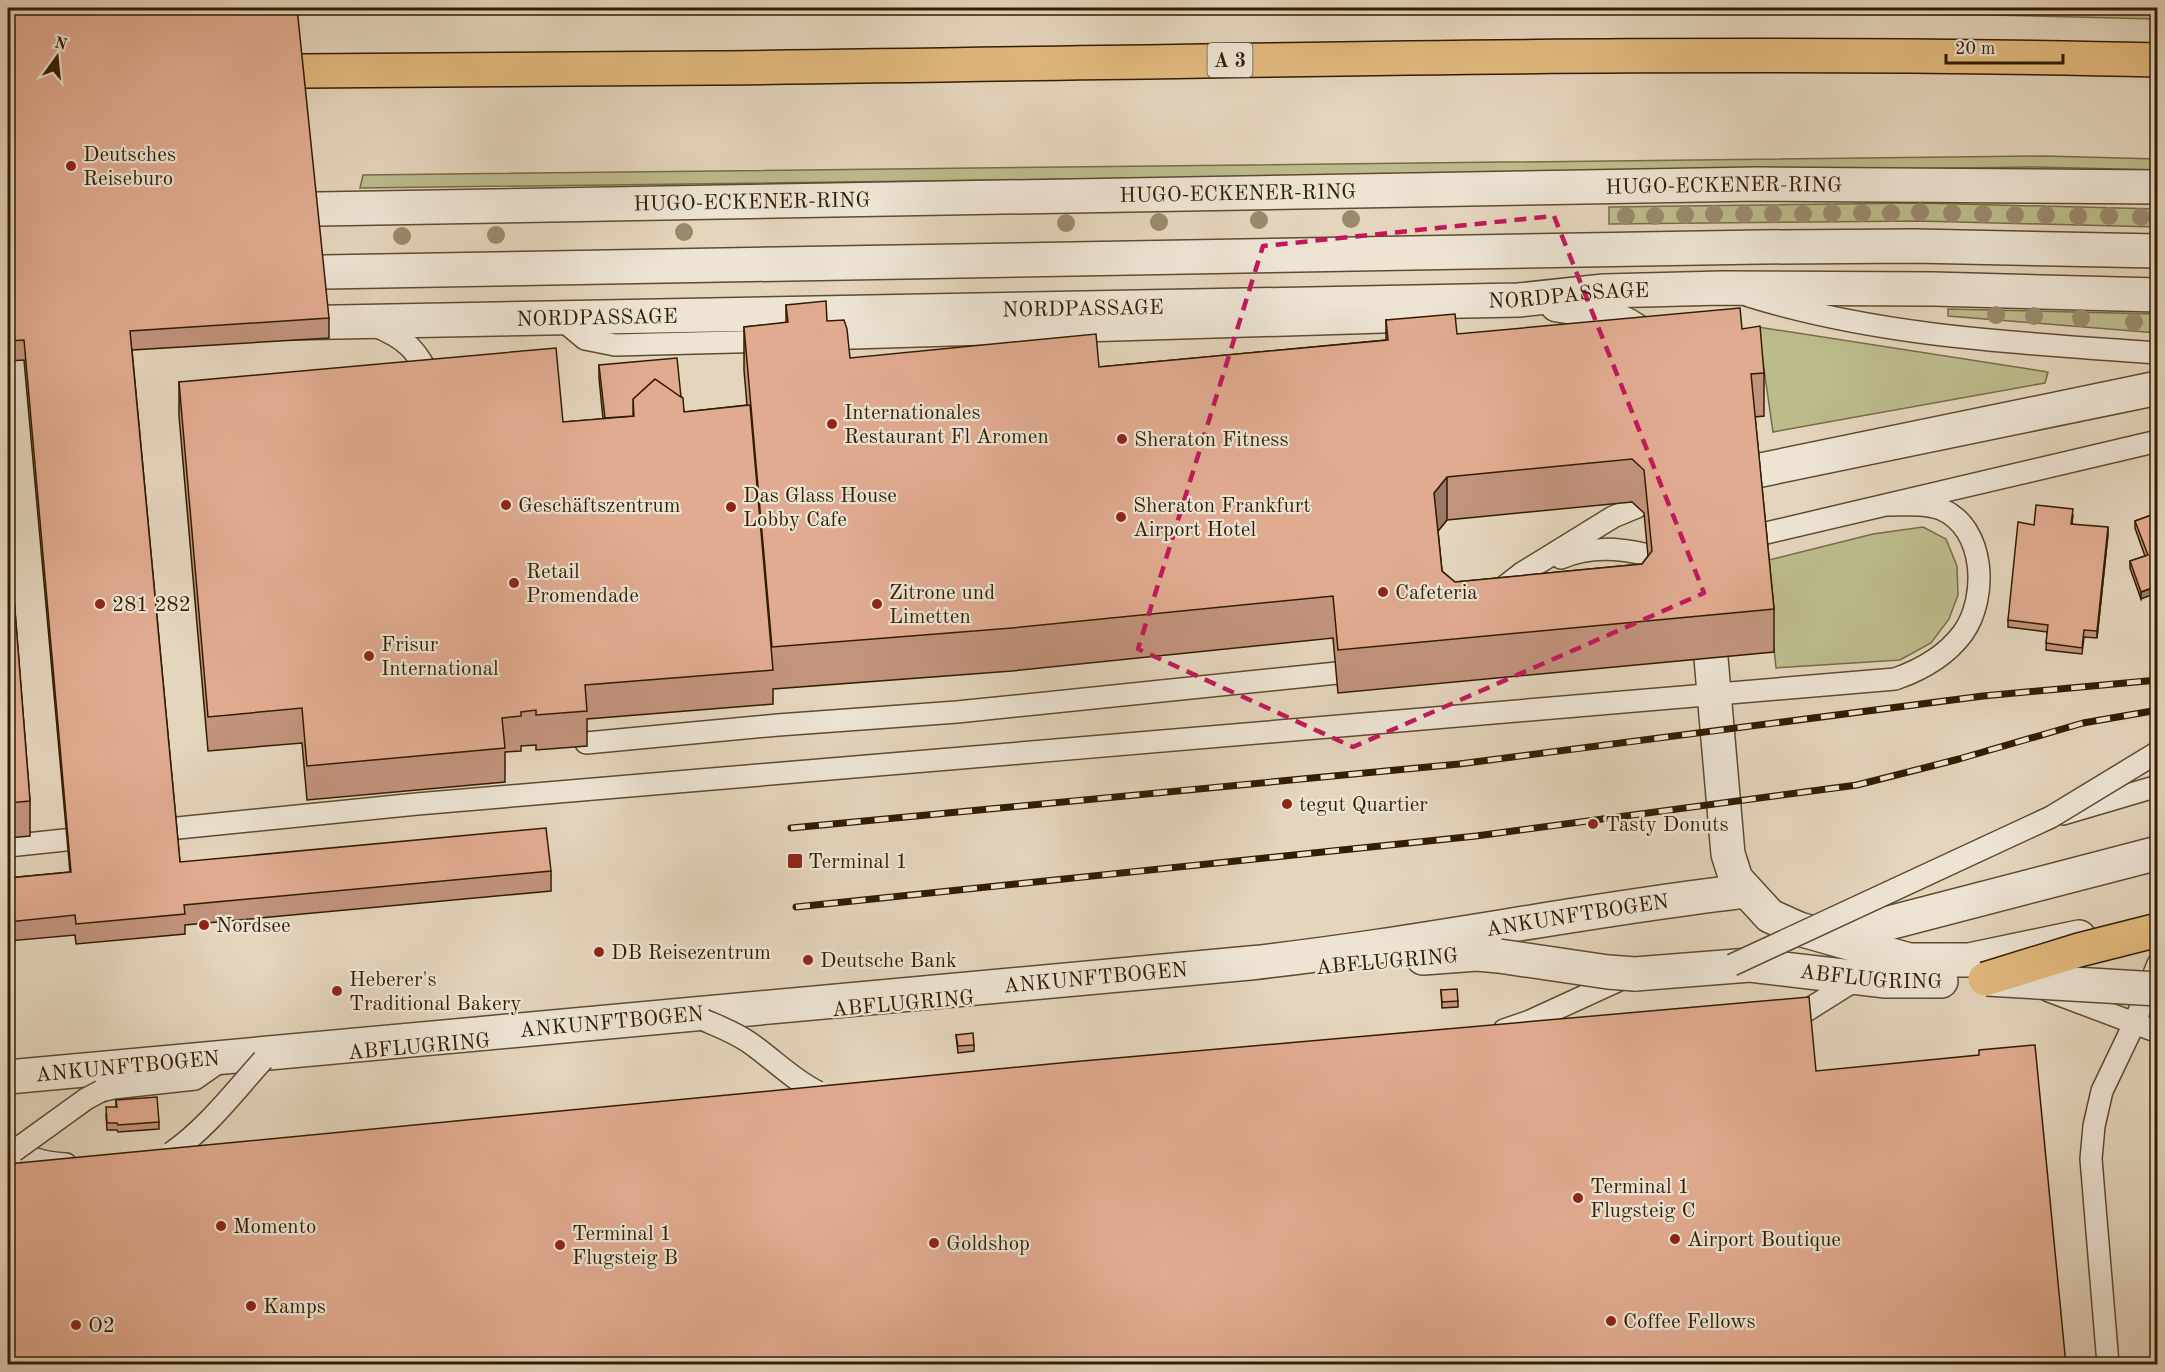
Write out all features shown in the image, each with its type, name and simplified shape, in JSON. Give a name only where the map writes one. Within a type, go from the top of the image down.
[{"type":"highway","name":"A 3","points":[[302,71],[713,68],[1497,56],[1769,55],[2157,60]]},
{"type":"highway","points":[[1977,970],[2079,950],[2157,930]]},
{"type":"street","name":"HUGO-ECKENER-RING","points":[[318,209],[1758,184],[2157,187]]},
{"type":"street","points":[[324,272],[1772,247],[1915,246],[2157,251]]},
{"type":"street","name":"NORDPASSAGE","points":[[251,324],[1519,300],[1604,291],[1722,288],[1933,289],[2157,295]]},
{"type":"street","points":[[1519,300],[1599,313],[1628,325],[1648,340],[1663,358]]},
{"type":"street","points":[[1756,471],[2157,388]]},
{"type":"street","points":[[1711,658],[1728,854],[1736,879],[1770,916],[1799,929],[1831,938],[2157,853]]},
{"type":"street","name":"ANKUNFTBOGEN","points":[[8,1077],[1310,957],[1658,901],[1745,891]]},
{"type":"street","name":"ABFLUGRING","points":[[8,1085],[704,1020],[1477,954],[1635,974],[1750,964],[1917,982],[1977,970],[2157,921]]},
{"type":"street","name":"ABFLUGRING","points":[[1831,938],[1869,951],[1909,960],[1977,970],[2157,989]]},
{"type":"lane","points":[[1722,288],[1795,310],[1933,335],[2157,355]]},
{"type":"lane","points":[[561,319],[585,339],[615,345],[1430,320],[1436,328]]},
{"type":"lane","points":[[367,322],[394,333],[416,351],[433,382]]},
{"type":"lane","points":[[1762,534],[2157,441]]},
{"type":"lane","points":[[132,833],[417,804],[1895,679],[1915,673],[1942,656],[1963,633],[1975,608],[1979,581],[1977,555],[1966,529],[1954,516],[1939,508],[1890,505]]},
{"type":"lane","points":[[1480,606],[1522,573],[1613,518],[1637,507]]},
{"type":"lane","points":[[1481,584],[1522,573],[1570,554],[1597,549],[1622,549],[1648,555]]},
{"type":"lane","points":[[586,742],[968,711],[1337,673]]},
{"type":"lane","points":[[1732,964],[2051,817],[2157,752]]},
{"type":"lane","points":[[2051,817],[2157,786]]},
{"type":"lane","points":[[8,846],[108,835]]},
{"type":"lane","points":[[2108,1365],[2091,1159],[2094,1126],[2102,1091],[2134,1024],[2157,963]]},
{"type":"lane","points":[[1977,970],[2157,1032]]},
{"type":"lane","points":[[1482,1034],[1503,1031],[1530,1021],[1635,974]]},
{"type":"lane","points":[[1766,1030],[1806,1011],[1860,977]]},
{"type":"lane","points":[[704,1020],[748,1042],[803,1085],[818,1092]]},
{"type":"lane","points":[[171,1153],[203,1127],[263,1060]]},
{"type":"lane","points":[[10,1150],[101,1091],[195,1079],[215,1065]]},
{"type":"lane","points":[[786,1095],[842,1091]]},
{"type":"lane","points":[[148,1156],[206,1149]]},
{"type":"lane","points":[[10,1150],[39,1161],[77,1165],[89,1163]]},
{"type":"highlighted area","points":[[1554,216],[1704,593],[1353,747],[1138,649],[1263,246]]},
{"type":"shaded area","points":[[1574,8],[2157,8],[2158,19],[1990,15],[1590,13]]},
{"type":"shaded area","points":[[2044,156],[2158,159],[2157,170],[2035,167],[360,188],[363,175]]},
{"type":"shaded area","points":[[1920,203],[2157,209],[2157,227],[1920,221],[1609,224],[1609,207]]},
{"type":"shaded area","points":[[1948,309],[2157,314],[2157,333],[1948,316]]},
{"type":"shaded area","points":[[1758,327],[2048,372],[2045,383],[1773,432]]},
{"type":"shaded area","points":[[1923,527],[1946,539],[1957,566],[1958,595],[1949,619],[1931,643],[1900,660],[1776,668],[1765,561],[1873,534]]},
{"type":"building","name":"281 282","points":[[8,8],[297,8],[329,318],[130,331],[180,862],[546,828],[551,871],[184,905],[185,914],[76,924],[75,915],[8,922],[8,878],[71,872],[24,340],[8,341]]},
{"type":"building","name":"Sheraton Frankfurt Airport Hotel","points":[[826,301],[827,321],[844,320],[850,358],[1096,334],[1099,367],[1388,340],[1386,320],[1455,314],[1457,334],[1740,308],[1742,329],[1760,326],[1764,373],[1751,374],[1774,609],[1338,650],[1333,596],[1012,628],[772,647],[744,327],[788,322],[786,305]],"holes":[[[1632,459],[1644,470],[1652,551],[1642,564],[1455,582],[1442,571],[1434,493],[1447,477]]]},
{"type":"building","points":[[556,348],[563,422],[634,416],[633,399],[655,379],[683,398],[684,412],[750,405],[773,670],[585,685],[587,711],[536,715],[536,710],[521,712],[521,716],[502,718],[505,748],[307,766],[302,708],[208,717],[179,382]]},
{"type":"building","points":[[677,358],[681,397],[655,379],[633,399],[633,416],[605,418],[599,365]]},
{"type":"building","points":[[2036,505],[2073,509],[2071,524],[2108,527],[2097,631],[2084,630],[2082,648],[2046,643],[2048,625],[2008,620],[2018,522],[2034,525]]},
{"type":"building","points":[[2157,513],[2157,586],[2141,592],[2130,561],[2148,555],[2135,521]]},
{"type":"building","points":[[8,522],[30,801],[8,803]]},
{"type":"building","points":[[1457,989],[1458,1001],[1442,1002],[1441,990]]},
{"type":"building","points":[[1809,997],[1816,1071],[1979,1055],[1979,1050],[2035,1045],[2066,1365],[8,1365],[8,1164],[1071,1062]]},
{"type":"building","points":[[973,1033],[974,1045],[958,1046],[956,1035]]},
{"type":"building","points":[[157,1097],[159,1122],[118,1125],[107,1123],[106,1107],[117,1107],[116,1100]]},
{"type":"railway","points":[[791,828],[1459,764],[1983,696],[2158,680]]},
{"type":"railway","points":[[796,907],[1476,836],[1857,785],[1959,759],[2083,723],[2158,710]]},
{"type":"place","name":"Deutsches Reiseburo","points":[[71,166]]},
{"type":"place","name":"Internationales Restaurant Fl Aromen","points":[[832,424]]},
{"type":"place","name":"Sheraton Fitness","points":[[1122,439]]},
{"type":"place","name":"Geschäftszentrum","points":[[506,505]]},
{"type":"place","name":"Das Glass House Lobby Cafe","points":[[731,507]]},
{"type":"place","name":"Sheraton Frankfurt Airport Hotel","points":[[1121,517]]},
{"type":"place","name":"Retail Promendade","points":[[514,583]]},
{"type":"place","name":"Cafeteria","points":[[1383,592]]},
{"type":"place","name":"281 282","points":[[100,604]]},
{"type":"place","name":"Zitrone und Limetten","points":[[877,604]]},
{"type":"place","name":"Frisur International","points":[[369,656]]},
{"type":"place","name":"tegut Quartier","points":[[1287,804]]},
{"type":"place","name":"Tasty Donuts","points":[[1593,824]]},
{"type":"place","name":"Terminal 1","points":[[795,861]]},
{"type":"place","name":"Nordsee","points":[[204,925]]},
{"type":"place","name":"DB Reisezentrum","points":[[599,952]]},
{"type":"place","name":"Deutsche Bank","points":[[808,960]]},
{"type":"place","name":"Heberer's Traditional Bakery","points":[[337,991]]},
{"type":"place","name":"Terminal 1 Flugsteig C","points":[[1578,1198]]},
{"type":"place","name":"Momento","points":[[221,1226]]},
{"type":"place","name":"Airport Boutique","points":[[1675,1239]]},
{"type":"place","name":"Goldshop","points":[[934,1243]]},
{"type":"place","name":"Terminal 1 Flugsteig B","points":[[560,1245]]},
{"type":"place","name":"Kamps","points":[[251,1306]]},
{"type":"place","name":"Coffee Fellows","points":[[1611,1321]]},
{"type":"place","name":"O2","points":[[76,1325]]}]
